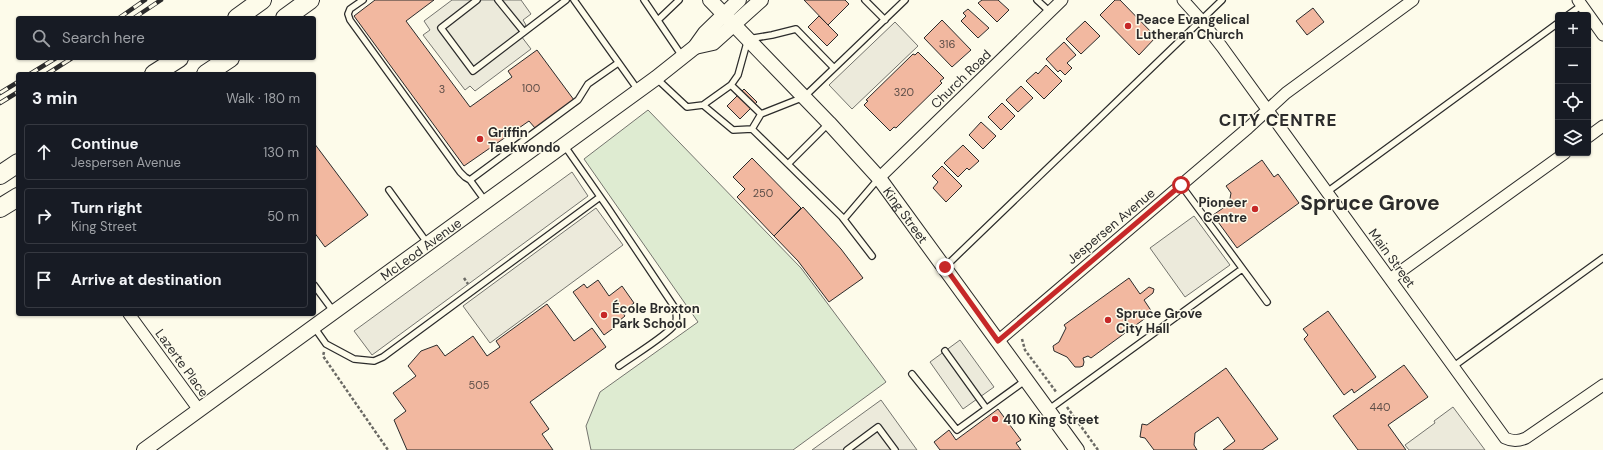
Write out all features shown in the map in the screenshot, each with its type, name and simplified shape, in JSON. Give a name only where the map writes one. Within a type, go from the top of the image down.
[{"type":"main road","points":[[240,16],[262,0]]},
{"type":"main road","points":[[288,16],[310,0]]},
{"type":"main road","points":[[157,72],[176,60]]},
{"type":"main road","points":[[209,72],[227,60]]},
{"type":"main road","points":[[0,175],[16,164]]},
{"type":"main road","points":[[0,208],[16,198]]},
{"type":"street","name":"King Street","points":[[710,0],[829,123],[879,178],[1077,450]]},
{"type":"street","name":"McLeod Avenue","points":[[144,450],[656,78],[695,47],[705,33],[739,0]]},
{"type":"street","name":"McLeod Avenue","points":[[695,47],[713,43],[734,26],[761,0]]},
{"type":"street","name":"Church Road","points":[[879,178],[1062,0]]},
{"type":"street","name":"Main Street","points":[[1182,0],[1201,20],[1267,109],[1505,438],[1516,441],[1526,438],[1603,384]]},
{"type":"street","name":"Jespersen Avenue","points":[[998,341],[1248,128],[1286,93],[1413,0]]},
{"type":"street","points":[[1580,3],[1603,35]]},
{"type":"street","points":[[1591,135],[1603,126]]},
{"type":"street","points":[[1390,279],[1561,156]]},
{"type":"street","name":"Lazerte Place","points":[[130,316],[199,410]]},
{"type":"lane","points":[[363,0],[350,9],[348,14],[350,20],[460,172],[470,180],[486,202]]},
{"type":"lane","points":[[477,0],[441,28],[473,71],[566,0]]},
{"type":"lane","points":[[498,0],[524,32]]},
{"type":"lane","points":[[574,0],[638,91]]},
{"type":"lane","points":[[644,0],[683,57]]},
{"type":"lane","points":[[658,20],[679,0]]},
{"type":"lane","points":[[865,0],[885,20]]},
{"type":"lane","points":[[752,129],[760,114],[804,97],[905,0]]},
{"type":"lane","points":[[1037,0],[1050,12]]},
{"type":"lane","points":[[945,267],[1222,0]]},
{"type":"lane","points":[[1571,12],[1580,3]]},
{"type":"lane","points":[[1327,192],[1555,25]]},
{"type":"lane","points":[[656,78],[687,107],[703,106],[731,85],[738,75],[748,39],[796,29],[834,68]]},
{"type":"lane","points":[[470,180],[578,100],[588,84],[618,63]]},
{"type":"lane","points":[[731,85],[760,114]]},
{"type":"lane","points":[[703,106],[733,130],[752,129],[844,219],[872,256]]},
{"type":"lane","points":[[788,164],[829,123]]},
{"type":"lane","points":[[563,145],[672,302],[676,315],[676,323],[619,366]]},
{"type":"lane","points":[[844,219],[879,178]]},
{"type":"lane","points":[[1181,185],[1267,302]]},
{"type":"lane","points":[[389,190],[429,244]]},
{"type":"lane","points":[[314,327],[326,344],[354,359],[374,361],[383,358],[600,197]]},
{"type":"lane","points":[[1454,366],[1603,258]]},
{"type":"lane","points":[[1048,410],[1242,269]]},
{"type":"lane","points":[[316,288],[334,312]]},
{"type":"lane","points":[[945,351],[986,408]]},
{"type":"lane","points":[[912,374],[957,430],[1026,379]]},
{"type":"lane","points":[[847,450],[878,427],[895,450]]},
{"type":"path","points":[[326,344],[324,356],[388,450]]},
{"type":"green space","points":[[648,110],[801,268],[886,382],[793,450],[591,450],[586,426],[600,392],[698,322],[584,159]]},
{"type":"shaded area","points":[[452,0],[521,0],[531,14],[523,20],[526,25],[518,32],[531,49],[475,91],[470,86],[465,90],[423,35],[430,30],[424,21]]},
{"type":"shaded area","points":[[895,22],[918,46],[852,109],[829,85]]},
{"type":"shaded area","points":[[572,172],[588,196],[372,355],[354,331]]},
{"type":"shaded area","points":[[596,208],[623,245],[490,343],[463,306]]},
{"type":"shaded area","points":[[1194,216],[1230,265],[1185,297],[1150,248]]},
{"type":"shaded area","points":[[960,340],[994,387],[963,409],[930,362]]},
{"type":"shaded area","points":[[881,400],[917,450],[812,450]]},
{"type":"shaded area","points":[[1453,407],[1485,450],[1409,450],[1405,445],[1435,423],[1434,421]]},
{"type":"building","points":[[375,0],[434,0],[406,21],[470,107],[512,77],[508,71],[537,50],[574,100],[535,128],[529,121],[464,166],[354,16]]},
{"type":"building","points":[[804,0],[845,0],[849,4],[828,25]]},
{"type":"building","points":[[982,0],[998,0],[1009,10],[997,22],[978,3]]},
{"type":"building","name":"Peace Evangelical Lutheran Church","points":[[1115,0],[1120,0],[1156,37],[1139,55],[1100,15]]},
{"type":"building","points":[[1313,8],[1324,22],[1307,35],[1296,21]]},
{"type":"building","points":[[968,9],[989,28],[978,38],[961,21],[966,16],[963,13]]},
{"type":"building","points":[[819,16],[838,35],[827,46],[808,27]]},
{"type":"building","points":[[942,20],[971,50],[952,67],[924,38]]},
{"type":"building","points":[[1085,21],[1100,36],[1081,54],[1066,39]]},
{"type":"building","points":[[1064,42],[1076,55],[1067,63],[1072,68],[1065,75],[1060,70],[1058,72],[1046,59]]},
{"type":"building","points":[[918,52],[944,78],[940,81],[942,83],[896,128],[894,127],[890,131],[864,105],[868,101],[866,100],[913,54],[915,55]]},
{"type":"building","points":[[1046,65],[1062,81],[1044,99],[1026,81],[1036,72],[1038,74]]},
{"type":"building","points":[[1021,86],[1033,98],[1018,112],[1006,100]]},
{"type":"building","points":[[744,89],[757,102],[740,119],[727,106]]},
{"type":"building","points":[[1002,103],[1015,116],[1001,130],[988,117]]},
{"type":"building","points":[[981,122],[996,136],[983,149],[969,135]]},
{"type":"building","points":[[963,145],[979,161],[969,170],[967,168],[958,177],[944,163]]},
{"type":"building","points":[[316,146],[368,215],[325,247],[316,235]]},
{"type":"building","points":[[752,158],[801,208],[774,236],[737,197],[745,189],[733,177]]},
{"type":"building","name":"Pioneer Centre","points":[[1262,160],[1274,177],[1278,174],[1299,203],[1237,248],[1213,215],[1229,204],[1231,193],[1226,186]]},
{"type":"building","points":[[942,166],[962,186],[946,202],[933,188],[938,182],[932,176]]},
{"type":"building","points":[[803,207],[841,249],[863,278],[829,302],[798,261],[774,236]]},
{"type":"building","name":"Spruce Grove City Hall","points":[[1129,278],[1140,294],[1149,287],[1154,289],[1153,293],[1144,300],[1152,312],[1151,314],[1091,358],[1088,356],[1083,358],[1083,366],[1075,367],[1067,357],[1054,351],[1053,346],[1059,342],[1066,328],[1064,325]]},
{"type":"building","points":[[598,280],[609,296],[622,286],[634,303],[622,312],[625,316],[614,325],[615,327],[604,335],[573,292],[584,284],[587,288]]},
{"type":"building","points":[[547,304],[574,341],[592,328],[606,347],[530,402],[549,429],[542,434],[553,450],[407,450],[394,420],[406,411],[393,393],[416,376],[408,366],[421,351],[437,345],[445,356],[473,336],[487,356],[500,347],[496,341]]},
{"type":"building","points":[[1328,311],[1376,377],[1354,393],[1352,389],[1344,395],[1304,339],[1308,335],[1303,329]]},
{"type":"building","points":[[1404,365],[1428,397],[1388,425],[1406,450],[1358,450],[1333,416]]},
{"type":"building","points":[[1226,368],[1278,439],[1262,450],[1223,450],[1235,441],[1218,417],[1195,433],[1194,445],[1197,450],[1154,450],[1145,438],[1140,437],[1142,424],[1147,425]]},
{"type":"building","name":"410 King Street","points":[[998,409],[1021,440],[1016,443],[1021,450],[940,450],[934,442],[949,430],[956,440]]},
{"type":"railway","points":[[122,16],[145,0]]},
{"type":"railway","points":[[137,16],[161,0]]},
{"type":"railway","points":[[33,72],[53,60]]},
{"type":"railway","points":[[50,72],[69,60]]},
{"type":"railway","points":[[0,93],[16,83]]},
{"type":"railway","points":[[0,103],[16,93]]},
{"type":"place","name":"Peace Evangelical Lutheran Church","points":[[1128,26]]},
{"type":"place","name":"Griffin Taekwondo","points":[[480,139]]},
{"type":"place","name":"Pioneer Centre","points":[[1255,209]]},
{"type":"place","name":"École Broxton Park School","points":[[604,315]]},
{"type":"place","name":"Spruce Grove City Hall","points":[[1108,320]]},
{"type":"place","name":"410 King Street","points":[[995,419]]},
{"type":"district","name":"CITY CENTRE","points":[[1278,120]]},
{"type":"district","name":"Spruce Grove","points":[[1370,203]]},
{"type":"route","points":[[945,267],[998,341],[1181,185]]}]
